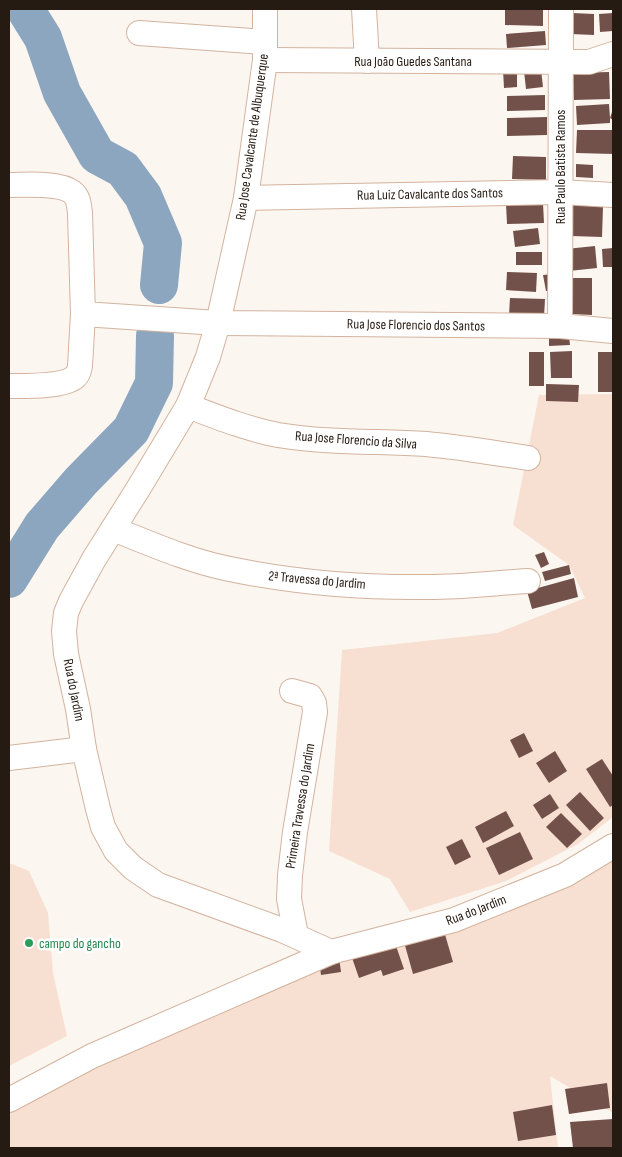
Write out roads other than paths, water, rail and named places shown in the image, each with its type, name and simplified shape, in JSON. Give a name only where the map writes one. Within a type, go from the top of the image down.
[{"type":"street","name":"Rua Jose Cavalcante de Albuquerque","points":[[218,323],[246,198],[265,51],[265,9]]},
{"type":"street","points":[[364,9],[367,61]]},
{"type":"street","name":"Rua Paulo Batista Ramos","points":[[560,9],[560,326]]},
{"type":"street","name":"Rua João Guedes Santana","points":[[139,33],[265,51],[367,61],[589,62],[613,54]]},
{"type":"street","points":[[9,185],[58,187],[72,192],[76,198],[80,213],[83,314],[80,366],[78,374],[74,378],[52,384],[9,386]]},
{"type":"street","name":"Rua Luiz Cavalcante dos Santos","points":[[246,198],[560,192],[613,195]]},
{"type":"street","name":"Rua Jose Florencio dos Santos","points":[[83,314],[218,323],[560,326],[613,331]]},
{"type":"street","name":"Rua do Jardim","points":[[218,323],[208,357],[188,406],[94,559],[71,601],[66,613],[64,631],[66,654],[78,709],[84,749],[98,809],[103,827],[116,851],[132,868],[158,885],[296,935],[331,952]]},
{"type":"street","name":"Rua Jose Florencio da Silva","points":[[188,406],[251,429],[279,435],[334,442],[366,441],[428,444],[528,458]]},
{"type":"street","name":"2ª Travessa do Jardim","points":[[113,529],[222,568],[265,576],[313,582],[429,587],[528,581]]},
{"type":"street","name":"Primeira Travessa do Jardim","points":[[292,691],[310,696],[314,703],[315,712],[295,832],[290,875],[289,899],[296,935]]},
{"type":"street","points":[[9,758],[84,749]]},
{"type":"street","name":"Rua do Jardim","points":[[9,1100],[92,1056],[331,952],[454,920],[565,875],[613,846]]},
{"type":"waterway","points":[[25,9],[43,38],[62,93],[97,155],[123,169],[143,196],[163,243],[159,285]]},
{"type":"waterway","points":[[9,579],[42,526],[81,481],[131,430],[154,383],[155,336]]},
{"type":"place","name":"campo do gancho","points":[[29,943]]}]
